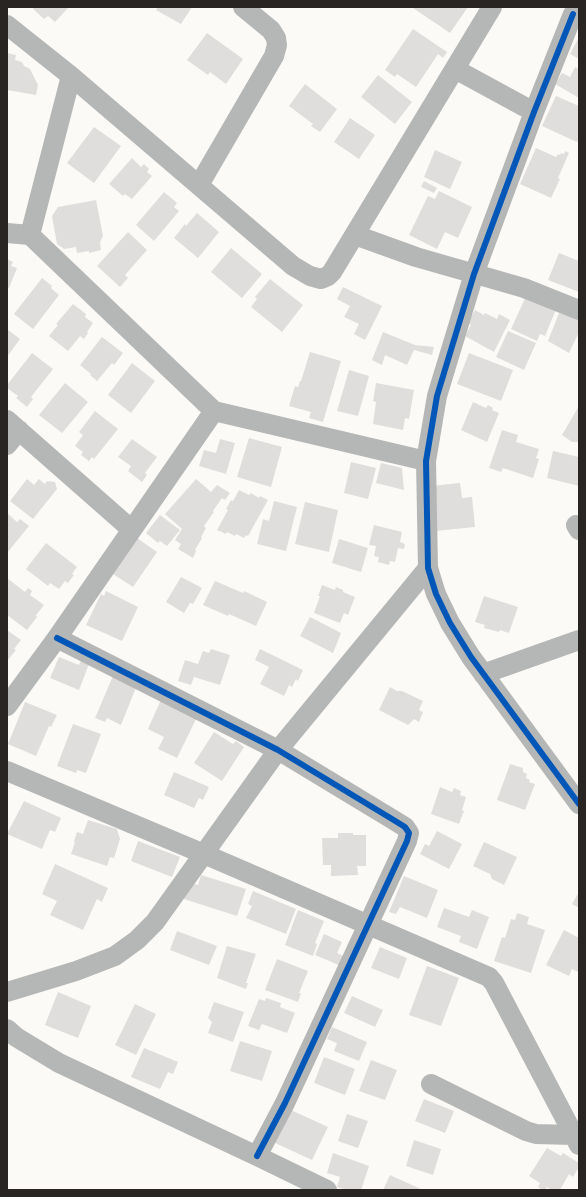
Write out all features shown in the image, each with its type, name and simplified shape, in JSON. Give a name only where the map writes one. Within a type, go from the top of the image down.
[{"type":"street","points":[[198,185],[274,56],[276,38],[271,30],[243,7]]},
{"type":"street","points":[[7,25],[71,76],[294,266],[315,278],[321,279],[328,276],[332,272],[355,236],[492,7]]},
{"type":"street","points":[[572,13],[474,274],[437,396],[426,461],[428,568],[436,594],[450,623],[471,657],[579,804]]},
{"type":"street","points":[[455,69],[534,112]]},
{"type":"street","points":[[30,235],[71,76]]},
{"type":"street","points":[[7,233],[30,235],[214,411],[426,461]]},
{"type":"street","points":[[355,236],[416,258],[524,288],[579,310]]},
{"type":"street","points":[[7,706],[57,638],[214,411]]},
{"type":"street","points":[[11,432],[132,530]]},
{"type":"street","points":[[7,992],[76,971],[115,956],[137,940],[155,922],[278,750],[428,568]]},
{"type":"street","points":[[57,638],[278,750],[405,827],[409,833],[407,841],[285,1103],[257,1156]]},
{"type":"street","points":[[483,674],[579,640]]},
{"type":"street","points":[[7,771],[489,977],[494,983],[576,1140]]},
{"type":"street","points":[[7,1029],[16,1037],[59,1063],[327,1190]]},
{"type":"street","points":[[431,1084],[526,1131],[576,1140]]},
{"type":"building","points":[[34,7],[69,7],[55,22],[48,16],[44,19],[33,9]]},
{"type":"building","points":[[158,7],[192,7],[181,24],[156,10]]},
{"type":"building","points":[[468,7],[450,33],[413,8]]},
{"type":"building","points":[[413,29],[447,52],[443,58],[438,54],[416,87],[397,74],[395,77],[385,70]]},
{"type":"building","points":[[207,33],[243,59],[226,84],[210,72],[208,75],[187,60]]},
{"type":"building","points":[[578,39],[579,40],[579,59],[570,54]]},
{"type":"building","points":[[7,53],[16,55],[15,60],[22,62],[24,66],[30,69],[38,85],[36,95],[7,90]]},
{"type":"building","points":[[575,67],[579,69],[579,98],[555,84],[562,73],[570,77]]},
{"type":"building","points":[[378,75],[412,102],[395,124],[361,97]]},
{"type":"building","points":[[305,84],[337,109],[320,132],[311,126],[313,124],[289,106]]},
{"type":"building","points":[[556,96],[579,106],[579,138],[577,142],[542,126]]},
{"type":"building","points":[[350,118],[375,135],[359,159],[334,142]]},
{"type":"building","points":[[94,127],[121,146],[94,183],[67,163]]},
{"type":"building","points":[[536,148],[556,157],[558,154],[564,154],[565,151],[569,153],[558,178],[560,179],[551,198],[520,184]]},
{"type":"building","points":[[435,150],[462,162],[450,189],[424,177]]},
{"type":"building","points":[[132,158],[141,167],[144,164],[149,169],[147,172],[152,176],[132,199],[125,194],[123,196],[109,184]]},
{"type":"building","points":[[424,181],[437,188],[434,193],[421,187]]},
{"type":"building","points":[[439,191],[472,207],[458,238],[445,232],[437,249],[409,235],[428,196],[435,199]]},
{"type":"building","points":[[164,192],[177,203],[174,207],[179,211],[154,241],[136,225]]},
{"type":"building","points":[[96,200],[103,236],[100,242],[101,250],[89,253],[89,251],[77,253],[76,247],[64,249],[57,244],[52,216],[58,207]]},
{"type":"building","points":[[197,213],[219,232],[198,258],[174,238],[185,224],[186,226]]},
{"type":"building","points":[[128,232],[147,250],[125,275],[128,278],[120,287],[97,266]]},
{"type":"building","points":[[231,248],[262,274],[242,298],[211,272]]},
{"type":"building","points":[[559,253],[579,261],[579,292],[548,280]]},
{"type":"building","points":[[7,259],[13,262],[11,266],[17,268],[9,288],[7,287]]},
{"type":"building","points":[[42,278],[52,286],[51,288],[59,295],[33,329],[14,314]]},
{"type":"building","points":[[270,279],[303,305],[282,332],[251,307],[257,299],[255,297]]},
{"type":"building","points":[[343,287],[382,306],[365,340],[354,334],[359,324],[344,317],[350,306],[337,299]]},
{"type":"building","points":[[527,294],[557,307],[545,336],[540,334],[537,341],[511,329]]},
{"type":"building","points":[[73,304],[86,314],[85,317],[93,323],[84,339],[80,336],[68,351],[49,336],[58,325],[56,324]]},
{"type":"building","points":[[475,310],[484,315],[485,313],[497,319],[499,314],[510,320],[494,352],[465,336],[471,325],[468,323]]},
{"type":"building","points":[[559,313],[579,319],[579,332],[569,353],[548,341]]},
{"type":"building","points":[[7,329],[20,339],[7,357]]},
{"type":"building","points":[[508,331],[536,343],[524,370],[496,357]]},
{"type":"building","points":[[383,332],[415,345],[434,347],[432,355],[414,350],[407,365],[385,355],[382,365],[372,360]]},
{"type":"building","points":[[102,337],[123,353],[114,365],[112,363],[97,381],[80,365]]},
{"type":"building","points":[[310,352],[341,361],[323,422],[309,418],[311,412],[289,406],[295,386],[298,387],[301,381]]},
{"type":"building","points":[[32,353],[53,369],[31,397],[33,399],[27,407],[16,398],[18,396],[7,388],[7,385]]},
{"type":"building","points":[[469,353],[513,370],[501,401],[457,384]]},
{"type":"building","points":[[132,363],[155,381],[131,413],[108,395]]},
{"type":"building","points":[[349,370],[369,376],[358,416],[337,411]]},
{"type":"building","points":[[65,383],[88,402],[62,433],[39,415]]},
{"type":"building","points":[[376,383],[414,390],[409,419],[405,418],[403,430],[373,424],[376,402],[373,401]]},
{"type":"building","points":[[473,402],[486,408],[488,405],[493,408],[492,410],[499,413],[487,442],[461,430]]},
{"type":"building","points":[[579,406],[579,442],[572,442],[562,435]]},
{"type":"building","points":[[95,411],[118,429],[94,459],[92,457],[89,461],[81,455],[83,452],[75,446],[83,435],[79,432]]},
{"type":"building","points":[[502,430],[518,435],[516,442],[539,449],[536,458],[539,459],[533,478],[503,468],[501,472],[489,468]]},
{"type":"building","points":[[249,438],[282,447],[271,487],[237,477]]},
{"type":"building","points":[[132,439],[157,457],[145,473],[147,475],[142,482],[128,471],[131,466],[118,457]]},
{"type":"building","points":[[220,439],[235,443],[226,474],[199,466],[204,450],[216,453]]},
{"type":"building","points":[[553,451],[579,457],[579,486],[547,478]]},
{"type":"building","points":[[351,462],[376,468],[368,499],[344,493]]},
{"type":"building","points":[[381,463],[402,468],[404,490],[376,483]]},
{"type":"building","points":[[27,479],[34,485],[39,479],[45,484],[47,481],[55,482],[57,489],[33,519],[10,501]]},
{"type":"building","points":[[196,479],[211,492],[217,485],[230,493],[225,500],[222,498],[204,526],[206,528],[195,550],[196,551],[193,558],[178,549],[181,544],[175,540],[182,529],[165,514]]},
{"type":"building","points":[[460,483],[462,498],[472,497],[475,527],[435,531],[430,486]]},
{"type":"building","points":[[239,490],[249,495],[251,493],[259,498],[260,496],[268,500],[248,536],[246,535],[244,538],[236,534],[235,536],[227,532],[226,534],[217,530],[228,510],[226,509],[231,500],[233,501]]},
{"type":"building","points":[[274,501],[297,507],[286,551],[257,544],[263,519],[269,521]]},
{"type":"building","points":[[305,502],[338,510],[329,552],[295,544]]},
{"type":"building","points":[[7,513],[17,522],[20,519],[29,526],[7,553]]},
{"type":"building","points":[[160,515],[180,530],[167,546],[160,541],[158,543],[146,533]]},
{"type":"building","points":[[374,525],[402,532],[400,542],[405,544],[404,549],[398,548],[395,562],[390,561],[389,565],[378,562],[379,557],[374,556],[376,546],[369,545]]},
{"type":"building","points":[[137,538],[157,552],[133,587],[113,574]]},
{"type":"building","points":[[339,539],[368,548],[361,572],[332,563]]},
{"type":"building","points":[[46,543],[77,567],[72,574],[74,575],[68,583],[65,581],[59,589],[50,583],[48,586],[26,569]]},
{"type":"building","points":[[181,577],[202,588],[193,604],[190,603],[184,613],[166,602]]},
{"type":"building","points":[[7,578],[25,592],[28,588],[32,591],[30,595],[44,605],[27,630],[7,615]]},
{"type":"building","points":[[215,581],[243,593],[244,591],[267,602],[256,626],[229,614],[228,616],[203,605]]},
{"type":"building","points":[[322,585],[335,590],[336,587],[355,597],[348,615],[344,613],[340,623],[314,613]]},
{"type":"building","points":[[106,591],[138,607],[122,641],[86,625],[101,594],[104,596]]},
{"type":"building","points":[[484,596],[518,607],[509,633],[484,628],[485,625],[475,622]]},
{"type":"building","points":[[310,617],[341,633],[333,653],[300,636]]},
{"type":"building","points":[[7,630],[21,640],[14,649],[16,650],[7,661]]},
{"type":"building","points":[[211,649],[230,655],[220,685],[194,677],[191,685],[178,681],[185,660],[198,664],[203,651],[209,653]]},
{"type":"building","points":[[260,649],[303,670],[298,681],[296,679],[292,687],[289,685],[284,696],[260,684],[269,667],[255,660]]},
{"type":"building","points":[[83,655],[91,659],[79,690],[50,678],[59,657],[79,665]]},
{"type":"building","points":[[113,676],[137,685],[121,725],[107,718],[105,722],[95,718]]},
{"type":"building","points":[[390,687],[423,701],[419,710],[423,712],[419,722],[414,719],[408,725],[379,710]]},
{"type":"building","points":[[163,695],[199,713],[177,758],[158,749],[164,737],[148,729]]},
{"type":"building","points":[[25,702],[57,715],[51,727],[49,726],[36,756],[8,744]]},
{"type":"building","points":[[73,724],[101,734],[86,773],[77,770],[76,773],[57,766]]},
{"type":"building","points":[[214,732],[233,744],[236,741],[244,747],[222,781],[194,763]]},
{"type":"building","points":[[510,764],[523,768],[523,772],[527,774],[526,778],[530,780],[529,782],[535,784],[525,810],[497,800]]},
{"type":"building","points":[[174,772],[209,787],[203,800],[199,798],[194,808],[164,795]]},
{"type":"building","points":[[440,787],[452,792],[454,788],[461,791],[460,795],[466,797],[462,810],[464,811],[459,824],[431,814]]},
{"type":"building","points":[[24,801],[61,818],[55,832],[50,830],[42,849],[7,834]]},
{"type":"building","points":[[88,820],[117,829],[120,839],[114,858],[110,857],[107,866],[71,854],[77,832],[83,834]]},
{"type":"building","points":[[437,831],[462,844],[449,869],[420,854],[425,844],[429,846]]},
{"type":"building","points":[[338,833],[366,835],[366,866],[357,866],[358,875],[331,876],[331,865],[323,865],[322,838],[338,838]]},
{"type":"building","points":[[138,841],[180,857],[172,877],[131,861]]},
{"type":"building","points":[[484,842],[517,857],[504,885],[492,879],[490,874],[473,866]]},
{"type":"building","points":[[55,864],[108,888],[102,902],[97,899],[83,930],[50,915],[57,901],[42,894]]},
{"type":"building","points":[[201,875],[246,889],[237,916],[184,899],[189,882],[198,885]]},
{"type":"building","points":[[404,876],[438,890],[427,918],[400,907],[396,914],[389,912]]},
{"type":"building","points":[[253,891],[296,909],[286,934],[246,918],[252,906],[248,904]]},
{"type":"building","points":[[579,892],[579,908],[572,904]]},
{"type":"building","points":[[444,908],[469,917],[472,910],[489,917],[477,949],[459,942],[461,936],[437,927]]},
{"type":"building","points":[[298,910],[324,921],[315,943],[317,944],[313,956],[285,945]]},
{"type":"building","points":[[517,913],[529,917],[527,924],[545,930],[531,973],[494,961],[502,937],[505,938],[511,919],[515,920]]},
{"type":"building","points":[[564,930],[579,938],[579,971],[578,972],[572,969],[569,976],[546,965]]},
{"type":"building","points":[[177,931],[217,946],[209,965],[170,950]]},
{"type":"building","points":[[324,934],[342,942],[337,953],[345,957],[341,966],[315,955]]},
{"type":"building","points":[[227,946],[256,954],[246,983],[248,983],[246,989],[217,978]]},
{"type":"building","points":[[380,947],[407,958],[399,979],[371,968]]},
{"type":"building","points":[[277,959],[308,971],[299,993],[301,993],[298,1002],[265,990]]},
{"type":"building","points":[[427,966],[459,978],[441,1026],[409,1015]]},
{"type":"building","points":[[58,992],[91,1006],[78,1038],[45,1025]]},
{"type":"building","points":[[352,996],[383,1010],[375,1027],[344,1013]]},
{"type":"building","points":[[266,998],[281,1003],[280,1007],[295,1013],[287,1033],[262,1024],[259,1030],[248,1026],[259,999],[265,1001]]},
{"type":"building","points":[[214,1002],[244,1012],[233,1042],[208,1033],[212,1022],[208,1018]]},
{"type":"building","points":[[135,1004],[156,1014],[136,1055],[115,1045]]},
{"type":"building","points":[[332,1027],[367,1042],[359,1061],[334,1051],[337,1043],[327,1039]]},
{"type":"building","points":[[240,1041],[272,1051],[262,1081],[230,1071]]},
{"type":"building","points":[[144,1048],[178,1062],[173,1074],[168,1072],[160,1089],[131,1077]]},
{"type":"building","points":[[324,1057],[355,1069],[345,1095],[314,1083]]},
{"type":"building","points":[[371,1060],[397,1070],[385,1100],[359,1091]]},
{"type":"building","points":[[424,1099],[454,1111],[445,1133],[415,1121]]},
{"type":"building","points":[[291,1110],[328,1127],[312,1160],[275,1143]]},
{"type":"building","points":[[347,1114],[368,1121],[358,1148],[338,1141]]},
{"type":"building","points":[[414,1140],[441,1149],[433,1175],[406,1166]]},
{"type":"building","points":[[547,1148],[561,1156],[563,1153],[579,1163],[579,1167],[573,1177],[569,1174],[560,1190],[551,1190],[547,1187],[543,1190],[538,1187],[540,1183],[529,1176]]},
{"type":"building","points":[[333,1153],[369,1166],[361,1190],[347,1190],[337,1187],[340,1177],[327,1173]]},
{"type":"building","points":[[390,1175],[423,1190],[383,1190]]},
{"type":"cycle path","points":[[573,14],[534,112],[474,274],[437,396],[426,461],[428,568],[436,594],[450,623],[471,657],[579,804]]},
{"type":"cycle path","points":[[57,638],[278,750],[405,827],[409,833],[407,841],[285,1103],[257,1156]]}]
